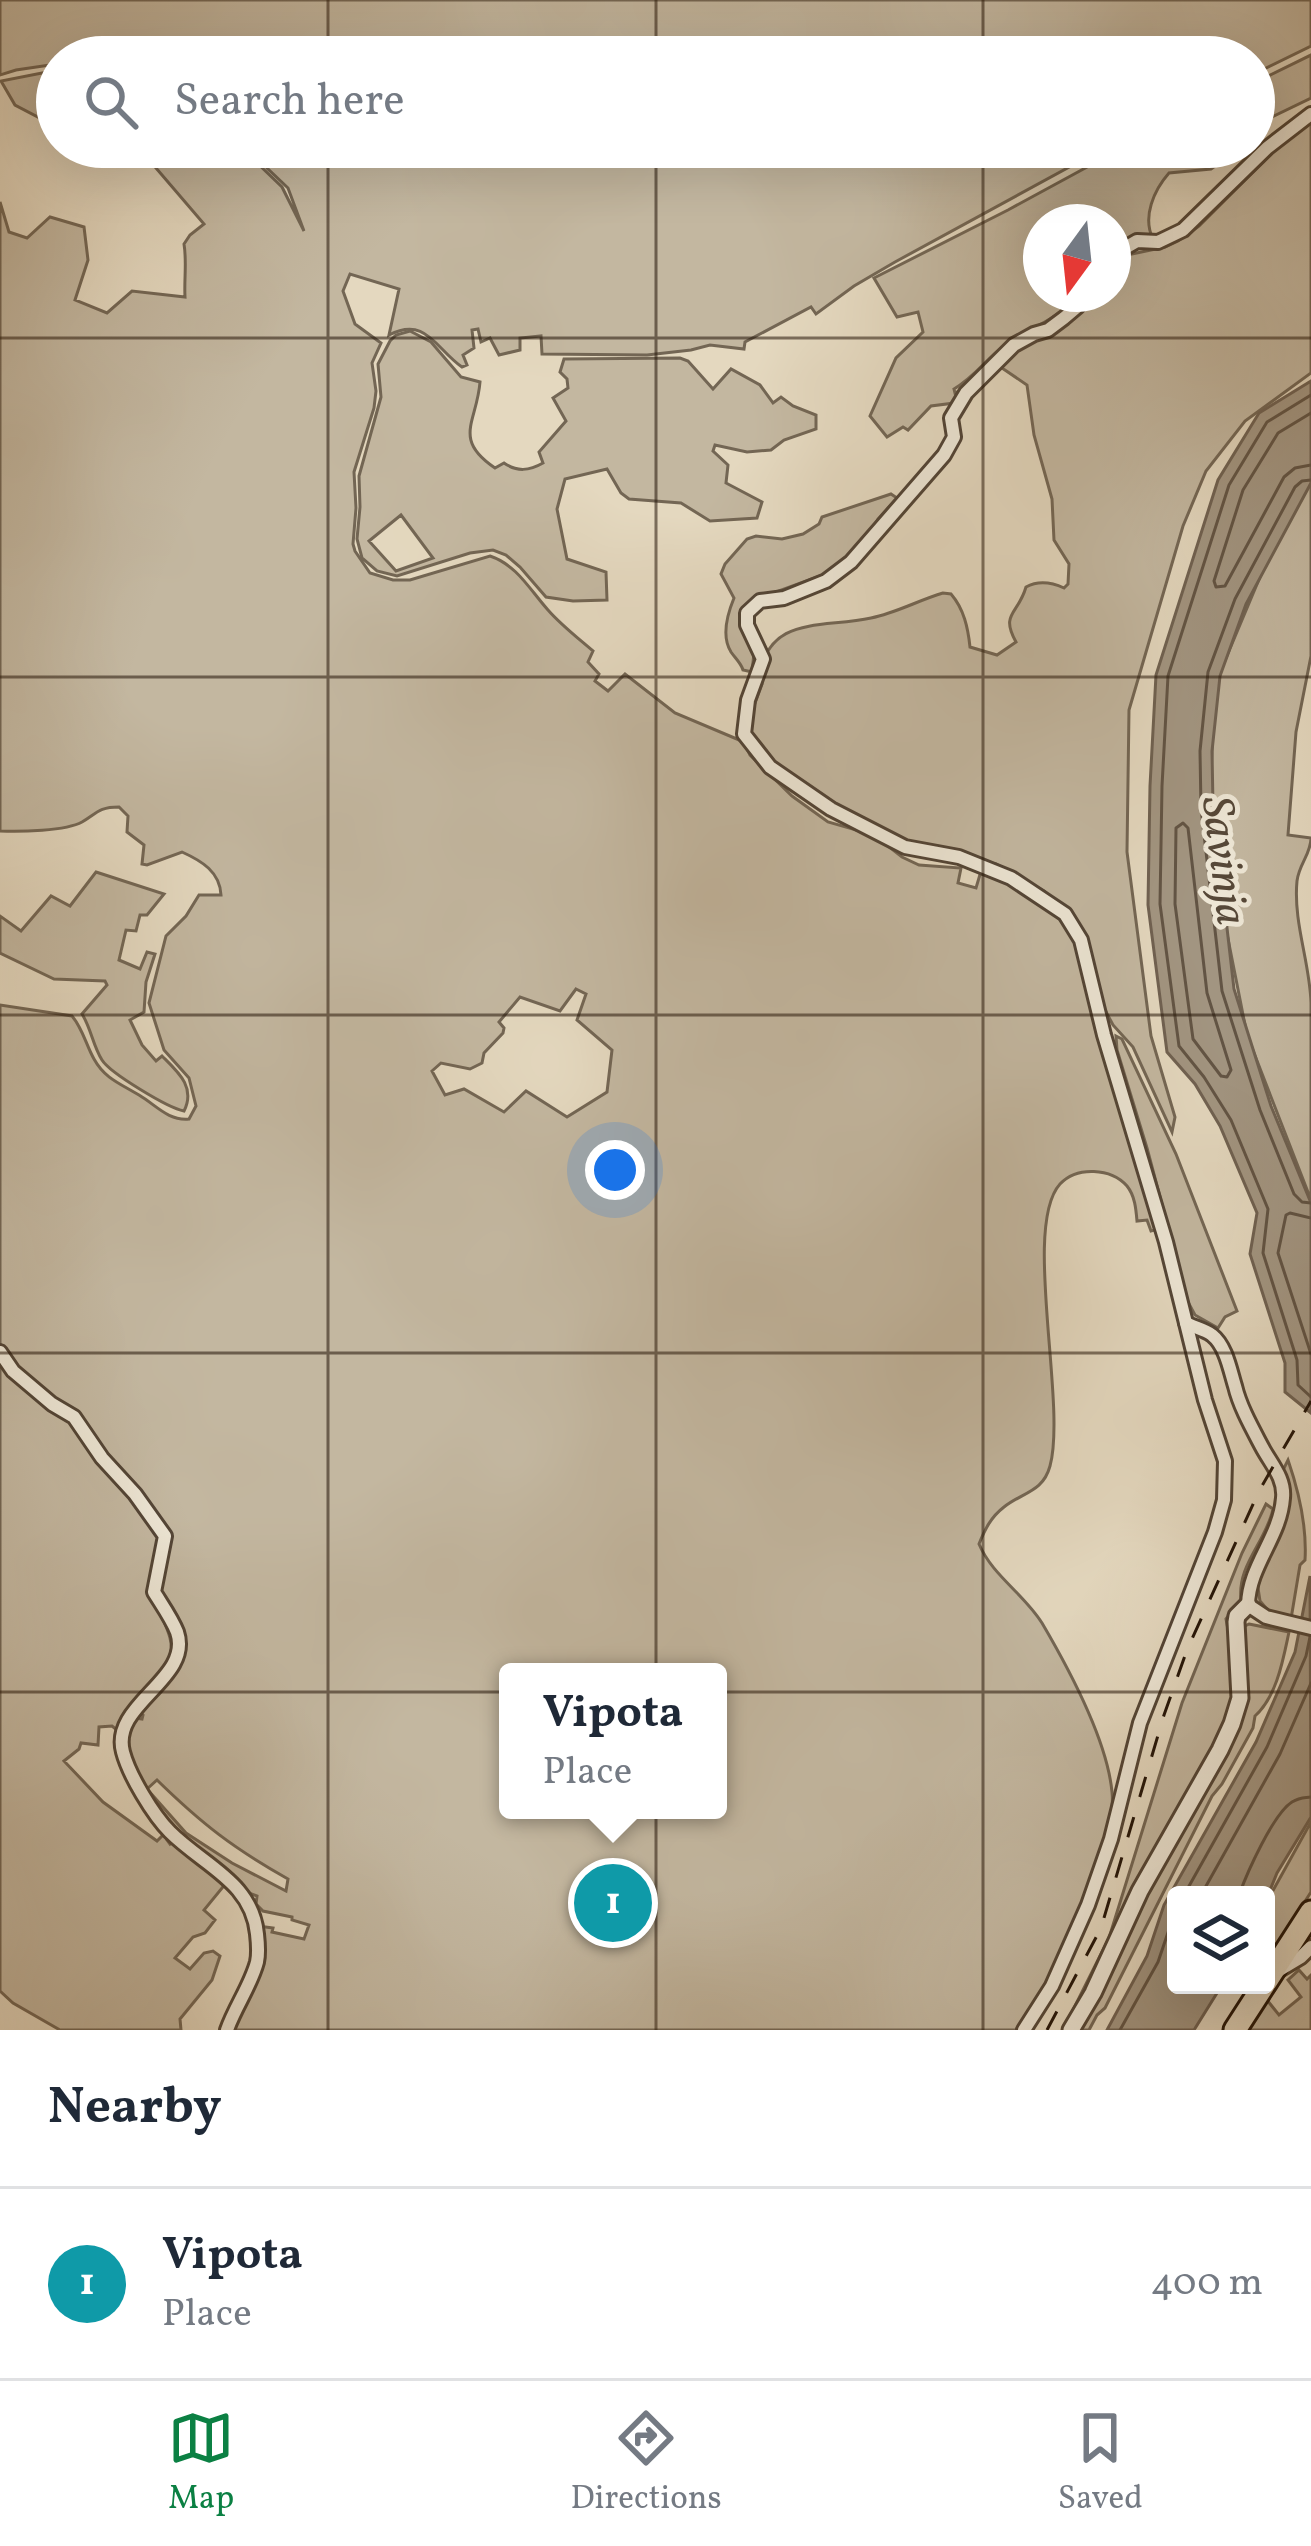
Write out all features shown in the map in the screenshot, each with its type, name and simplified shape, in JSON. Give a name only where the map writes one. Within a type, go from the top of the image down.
[{"type":"main road","points":[[1275,1968],[1311,1912]]},
{"type":"main road","points":[[1234,2030],[1258,1994]]},
{"type":"street","points":[[1275,142],[1311,114]]},
{"type":"street","points":[[1131,244],[1158,242],[1183,230],[1247,168]]},
{"type":"street","points":[[1024,2030],[1052,1986],[1095,1885],[1140,1723],[1215,1532],[1224,1500],[1225,1461],[1104,1035],[1082,940],[1065,914],[1011,878],[959,857],[905,847],[831,809],[770,766],[744,734],[748,700],[763,658],[747,625],[747,613],[760,601],[784,598],[826,581],[851,562],[944,455],[954,437],[951,418],[966,393],[1014,345],[1048,330],[1071,312]]},
{"type":"street","points":[[1071,2030],[1139,1891],[1232,1724],[1240,1698],[1237,1616],[1248,1605],[1259,1559],[1278,1528],[1284,1495],[1281,1477],[1237,1395],[1227,1358],[1214,1335],[1186,1324]]},
{"type":"street","points":[[0,1352],[13,1371],[74,1417],[165,1536],[154,1592],[179,1635],[177,1656],[127,1719],[122,1750],[168,1831],[238,1888],[254,1911],[257,1962],[227,2030]]},
{"type":"street","points":[[1248,1605],[1266,1617],[1311,1628]]},
{"type":"street","points":[[1275,1976],[1311,1947]]},
{"type":"shaded area","points":[[0,0],[1311,0],[1311,46],[1275,64],[1275,36],[36,36],[36,67],[0,75]]},
{"type":"shaded area","points":[[1311,55],[1311,98],[1275,116],[1275,73]]},
{"type":"shaded area","points":[[36,74],[36,116],[15,105],[1,81]]},
{"type":"shaded area","points":[[1311,119],[1311,373],[1245,421],[1206,471],[1183,526],[1129,710],[1127,852],[1151,1036],[1175,1117],[1172,1132],[1133,1047],[1104,1008],[1083,933],[1067,912],[1044,891],[996,864],[926,857],[830,812],[784,774],[751,734],[749,703],[755,703],[762,684],[758,679],[764,658],[785,634],[880,616],[943,593],[951,594],[959,606],[970,647],[997,655],[1016,642],[1010,619],[1026,587],[1045,583],[1064,588],[1069,564],[1054,540],[1052,499],[1034,435],[1027,385],[996,364],[1064,312],[1131,312],[1131,254],[1165,247],[1199,226],[1257,168],[1275,168],[1275,150]]},
{"type":"shaded area","points":[[156,168],[262,168],[282,187],[304,231],[288,188],[267,168],[1067,168],[895,262],[816,314],[811,307],[745,342],[744,349],[710,345],[647,355],[542,354],[541,336],[520,338],[520,350],[499,355],[490,338],[481,342],[478,329],[472,330],[474,348],[463,355],[467,365],[462,367],[421,332],[412,329],[389,335],[399,289],[350,274],[343,291],[355,324],[381,343],[372,363],[374,408],[354,472],[353,544],[370,573],[410,580],[490,556],[500,560],[593,651],[588,662],[599,674],[595,681],[608,691],[625,674],[675,713],[744,742],[750,755],[792,796],[828,822],[874,835],[919,865],[961,868],[958,883],[976,888],[981,871],[1002,877],[1050,908],[1074,936],[1097,1035],[1155,1230],[1151,1231],[1147,1220],[1137,1221],[1130,1190],[1112,1176],[1084,1172],[1060,1184],[1049,1206],[1045,1237],[1054,1438],[1050,1466],[1037,1486],[995,1515],[979,1544],[1035,1613],[1064,1661],[1095,1727],[1112,1792],[1111,1816],[1093,1879],[1064,1948],[1020,2030],[230,2030],[258,1965],[258,1926],[304,1939],[309,1925],[263,1911],[256,1904],[257,1896],[175,1834],[140,1786],[121,1739],[135,1718],[142,1719],[139,1712],[164,1678],[174,1654],[169,1629],[151,1591],[170,1638],[171,1651],[162,1675],[117,1730],[99,1727],[98,1745],[81,1743],[64,1761],[103,1802],[157,1841],[167,1831],[170,1844],[175,1840],[227,1882],[204,1910],[215,1920],[175,1958],[190,1969],[204,1953],[213,1951],[220,1956],[212,1980],[180,2019],[181,2030],[60,2030],[0,1991],[0,1005],[72,1016],[108,1076],[168,1115],[189,1119],[196,1106],[189,1078],[164,1050],[149,1003],[166,936],[199,895],[221,895],[209,868],[182,852],[142,864],[144,845],[127,832],[128,816],[119,807],[102,809],[65,827],[0,831],[0,202],[9,232],[27,238],[50,217],[84,227],[88,260],[75,300],[107,313],[132,291],[185,297],[184,244],[204,224]],"holes":[[[576,989],[586,994],[577,1020],[612,1050],[607,1092],[567,1117],[526,1091],[504,1112],[464,1089],[445,1095],[432,1071],[441,1063],[470,1069],[482,1063],[484,1053],[503,1033],[499,1022],[520,997],[560,1011]],[[157,1780],[219,1834],[288,1879],[286,1891],[186,1833],[147,1789]]]},
{"type":"shaded area","points":[[1085,168],[1212,168],[1169,173],[1151,204],[1153,239],[1131,244],[1131,204],[1023,204],[1023,312],[1060,312],[998,350],[954,389],[959,391],[954,403],[931,406],[908,430],[903,427],[887,437],[870,416],[896,358],[923,332],[918,312],[897,317],[874,278]]},
{"type":"shaded area","points":[[410,331],[431,342],[461,377],[480,382],[471,439],[482,458],[495,468],[504,463],[528,469],[543,463],[539,452],[566,421],[553,398],[568,388],[560,372],[564,359],[680,358],[713,389],[731,369],[760,385],[773,403],[781,397],[816,415],[816,429],[771,450],[747,452],[715,445],[713,451],[728,465],[726,483],[762,502],[757,518],[710,521],[681,503],[629,499],[607,469],[565,479],[557,509],[567,559],[606,572],[607,600],[546,597],[520,567],[493,550],[397,576],[377,571],[362,558],[357,539],[359,476],[381,397],[378,364],[396,335]],"holes":[[[401,515],[433,558],[396,571],[369,541]]]},
{"type":"shaded area","points":[[1311,482],[1311,656],[1296,732],[1288,835],[1311,838],[1296,896],[1311,1003],[1311,1200],[1247,1035],[1209,827],[1214,700],[1221,670],[1273,546]]},
{"type":"shaded area","points":[[891,494],[897,498],[878,519],[865,545],[831,572],[765,596],[743,628],[754,653],[752,672],[743,670],[726,639],[734,598],[721,574],[725,564],[747,539],[803,534],[822,517]]},
{"type":"shaded area","points":[[96,872],[164,894],[147,915],[140,915],[136,931],[126,930],[119,960],[140,969],[147,952],[155,954],[146,982],[144,1012],[130,1020],[156,1061],[162,1056],[184,1080],[188,1095],[184,1111],[140,1089],[102,1060],[82,1014],[107,985],[105,981],[54,979],[0,953],[0,916],[21,931],[51,896],[70,906]]},
{"type":"shaded area","points":[[1116,1036],[1122,1039],[1176,1154],[1237,1311],[1218,1328],[1195,1315],[1188,1302]]},
{"type":"shaded area","points":[[1288,1460],[1305,1548],[1291,1619],[1271,1614],[1260,1601],[1258,1588],[1260,1573],[1286,1518],[1289,1498],[1281,1474]]},
{"type":"shaded area","points":[[1266,1504],[1273,1509],[1269,1521],[1243,1576],[1241,1600],[1226,1619],[1238,1683],[1227,1728],[1068,2030],[1063,2030],[1109,1938],[1182,1703]]},
{"type":"shaded area","points":[[1249,1624],[1289,1632],[1274,1688],[1212,1796],[1105,2008],[1089,2030],[1074,2030],[1234,1730],[1243,1627]]},
{"type":"shaded area","points":[[1311,1822],[1311,1892],[1275,1948],[1275,1887]]},
{"type":"shaded area","points":[[1299,1970],[1307,1979],[1311,1975],[1311,2030],[1247,2030],[1267,2000],[1279,2015],[1301,1997],[1288,1980]]},
{"type":"water","points":[[1311,381],[1311,483],[1246,604],[1220,676],[1212,751],[1213,806],[1234,989],[1271,1106],[1311,1203],[1311,1413],[1285,1392],[1285,1363],[1250,1254],[1257,1213],[1220,1126],[1195,1084],[1167,1052],[1148,905],[1156,675],[1218,480],[1259,413]]},
{"type":"water","points":[[1310,1576],[1311,1817],[1272,1886],[1175,1886],[1256,1742],[1295,1652]]},
{"type":"water","points":[[1167,1900],[1167,1994],[1216,1994],[1194,2030],[1107,2030],[1147,1956]]},
{"type":"railway","points":[[1047,2030],[1101,1928],[1187,1650],[1259,1491],[1311,1401]]},
{"type":"place","name":"Vipota","points":[[613,1903]]},
{"type":"water label","name":"Savinja","points":[[1222,861]]}]
